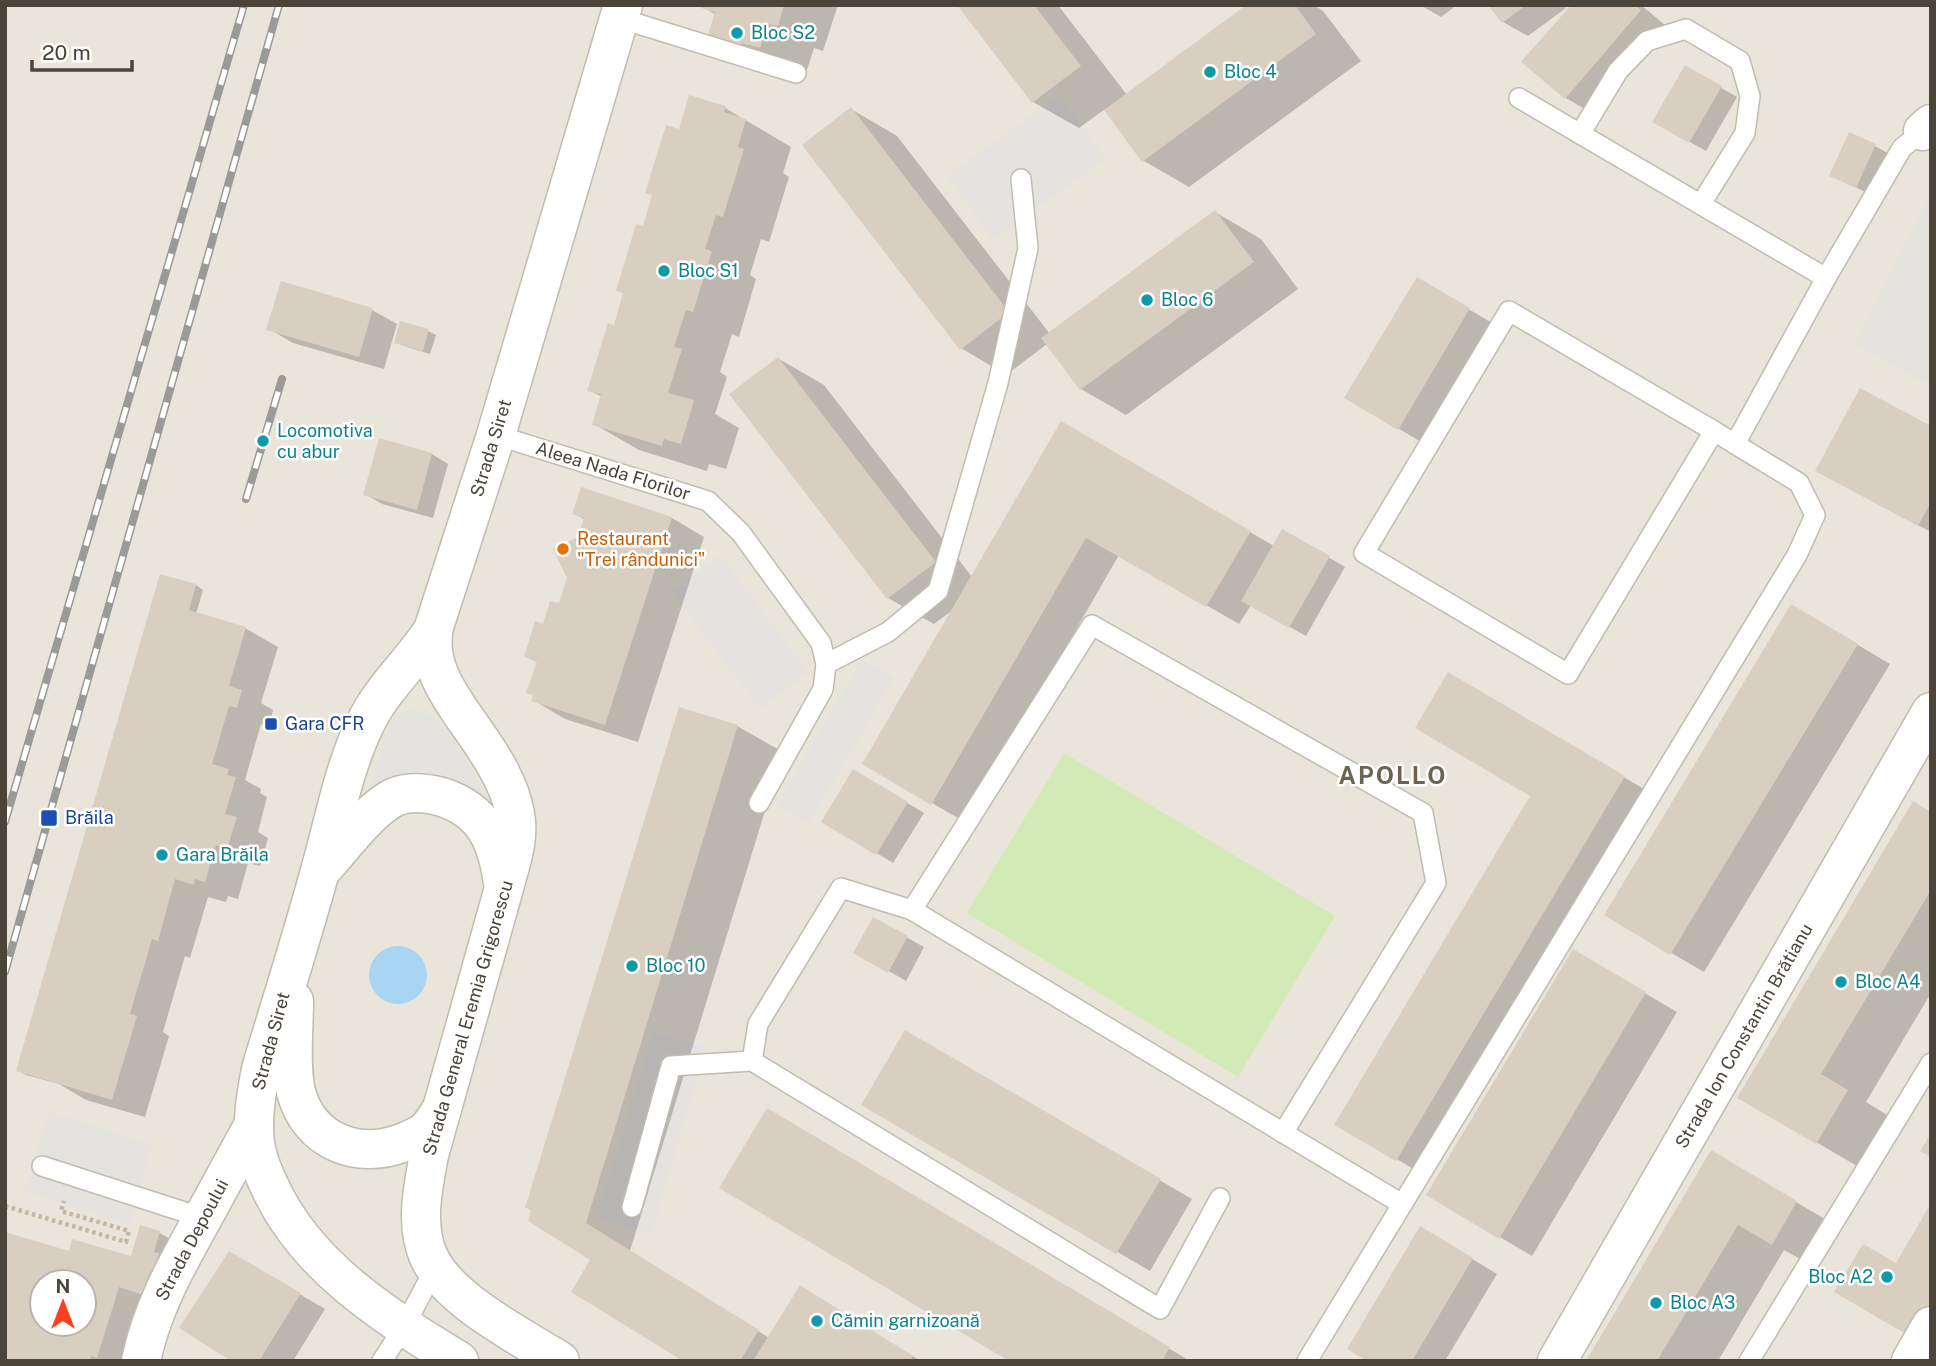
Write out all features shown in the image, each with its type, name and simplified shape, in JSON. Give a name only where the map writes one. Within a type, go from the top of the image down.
[{"type":"street","name":"Strada Siret","points":[[404,1327],[352,1289],[293,1229],[274,1199],[262,1170],[256,1148],[254,1124],[256,1098],[261,1069],[353,750],[379,697],[420,650],[433,630],[496,435],[621,12]]},
{"type":"street","name":"Strada General Eremia Grigorescu","points":[[433,630],[432,652],[445,686],[503,779],[515,815],[514,851],[429,1155],[421,1198],[424,1240],[435,1268],[465,1301],[560,1361]]},
{"type":"street","name":"Strada Ion Constantin Brătianu","points":[[1558,1361],[1931,712]]},
{"type":"street","name":"Strada Siret","points":[[320,872],[382,806],[396,797],[414,793],[433,794],[470,810],[483,824],[500,858],[504,888]]},
{"type":"street","name":"Strada Siret","points":[[293,964],[296,1091],[304,1111],[324,1136],[340,1145],[354,1148],[373,1150],[391,1147],[425,1131],[444,1108]]},
{"type":"street","name":"Strada Depoului","points":[[141,1361],[157,1306],[254,1124]]},
{"type":"street","points":[[1911,1361],[1931,1326]]},
{"type":"street","points":[[404,1327],[459,1361]]},
{"type":"lane","points":[[621,12],[796,73]]},
{"type":"lane","points":[[1580,134],[1618,71],[1647,41],[1686,29],[1740,61],[1750,96],[1745,133],[1701,204]]},
{"type":"lane","points":[[1519,98],[1826,278]]},
{"type":"lane","points":[[1735,444],[1826,278],[1902,148],[1927,127]]},
{"type":"lane","points":[[759,803],[823,690],[827,664],[888,632],[938,591],[998,383],[1028,248],[1021,179]]},
{"type":"lane","points":[[1307,1361],[1797,555],[1815,515],[1799,483],[1714,431],[1509,311],[1364,553],[1568,674],[1714,431]]},
{"type":"lane","name":"Aleea Nada Florilor","points":[[496,435],[708,501],[741,533],[821,642],[827,664]]},
{"type":"lane","points":[[912,909],[1092,625],[1423,813],[1436,883],[1283,1133]]},
{"type":"lane","points":[[752,1061],[758,1024],[841,888],[912,909],[1402,1205]]},
{"type":"lane","points":[[632,1207],[671,1066],[752,1061],[1160,1310],[1220,1198]]},
{"type":"lane","points":[[1749,1361],[1931,1063]]},
{"type":"lane","points":[[42,1167],[203,1218]]},
{"type":"lane","points":[[382,1361],[404,1327],[435,1268]]},
{"type":"path","points":[[5,1206],[126,1242],[129,1231],[61,1211]]},
{"type":"shaded area","points":[[5,5],[1931,5],[1931,1361],[5,1361]]},
{"type":"shaded area","points":[[1060,95],[1106,159],[993,240],[947,176]]},
{"type":"shaded area","points":[[1929,198],[1931,200],[1931,386],[1855,345]]},
{"type":"shaded area","points":[[720,555],[809,672],[760,709],[671,592]]},
{"type":"shaded area","points":[[862,659],[894,677],[809,824],[776,806]]},
{"type":"shaded area","points":[[414,710],[433,716],[449,731],[499,817],[362,808],[390,726],[395,718],[406,711]]},
{"type":"shaded area","points":[[653,1032],[706,1048],[651,1234],[597,1218]]},
{"type":"shaded area","points":[[48,1112],[152,1144],[130,1225],[24,1191]]},
{"type":"green space","points":[[1064,753],[1335,916],[1238,1077],[967,913]]},
{"type":"water","points":[[398,946],[409,948],[422,959],[427,975],[425,986],[414,999],[398,1004],[387,1002],[374,991],[369,975],[371,964],[382,951]]},
{"type":"building","name":"Bloc S2","points":[[702,5],[784,5],[778,26],[768,24],[760,48],[742,43],[740,49],[707,39],[715,12],[701,8]]},
{"type":"building","points":[[957,5],[1034,5],[1081,66],[1032,103]]},
{"type":"building","name":"Bloc 4","points":[[1246,5],[1295,5],[1316,34],[1142,162],[1104,110]]},
{"type":"building","points":[[1488,5],[1526,5],[1502,23]]},
{"type":"building","points":[[1571,5],[1635,5],[1641,10],[1565,99],[1521,62]]},
{"type":"building","points":[[1685,65],[1722,86],[1689,143],[1652,122]]},
{"type":"building","name":"Bloc S1","points":[[689,95],[726,106],[724,112],[746,119],[738,147],[744,149],[723,217],[716,215],[705,249],[712,251],[693,312],[686,310],[674,347],[682,349],[668,393],[694,400],[681,444],[664,439],[662,446],[592,425],[601,394],[587,391],[608,323],[614,325],[623,293],[616,291],[636,224],[643,226],[652,195],[645,193],[666,125],[679,129]]},
{"type":"building","points":[[851,107],[1009,312],[960,350],[802,145]]},
{"type":"building","points":[[1849,132],[1876,144],[1856,188],[1829,176]]},
{"type":"building","name":"Bloc 6","points":[[1215,210],[1254,262],[1080,390],[1041,338]]},
{"type":"building","points":[[1417,277],[1470,308],[1398,430],[1344,398]]},
{"type":"building","points":[[281,281],[373,308],[359,357],[266,330]]},
{"type":"building","points":[[400,321],[429,329],[423,351],[394,343]]},
{"type":"building","points":[[778,357],[936,562],[887,599],[729,394]]},
{"type":"building","points":[[1860,388],[1931,426],[1931,502],[1918,526],[1815,471]]},
{"type":"building","points":[[1061,421],[1251,531],[1206,607],[1086,538],[931,805],[862,764]]},
{"type":"building","points":[[379,438],[432,453],[417,510],[363,495]]},
{"type":"building","points":[[581,487],[672,517],[605,725],[531,701],[533,695],[526,693],[537,662],[524,657],[535,621],[543,624],[550,601],[559,603],[567,578],[553,549],[578,537],[584,518],[572,514]]},
{"type":"building","points":[[1282,529],[1330,556],[1289,628],[1241,601]]},
{"type":"building","name":"Gara Brăila","points":[[160,574],[196,584],[189,610],[246,627],[229,686],[242,690],[237,708],[229,706],[212,764],[229,769],[227,775],[236,777],[225,814],[237,817],[227,849],[216,845],[205,882],[195,879],[194,885],[175,879],[158,941],[152,939],[130,1014],[137,1016],[112,1100],[16,1071]]},
{"type":"building","points":[[1791,604],[1858,644],[1670,955],[1604,915]]},
{"type":"building","points":[[1448,672],[1625,776],[1396,1161],[1334,1125],[1530,796],[1415,728]]},
{"type":"building","name":"Bloc 10","points":[[679,707],[738,725],[586,1223],[759,1330],[740,1361],[683,1361],[571,1292],[590,1260],[528,1221],[531,1209],[525,1208]]},
{"type":"building","points":[[853,769],[908,802],[876,855],[821,822]]},
{"type":"building","name":"Bloc A4","points":[[1913,801],[1931,812],[1931,890],[1821,1074],[1848,1090],[1816,1144],[1737,1098]]},
{"type":"building","points":[[873,917],[908,936],[888,973],[853,953]]},
{"type":"building","points":[[1573,949],[1646,992],[1499,1239],[1426,1195]]},
{"type":"building","points":[[905,1030],[1161,1179],[1116,1254],[861,1105]]},
{"type":"building","points":[[767,1108],[1170,1347],[1162,1361],[1009,1361],[719,1188]]},
{"type":"building","points":[[1931,1133],[1931,1157],[1920,1151]]},
{"type":"building","name":"Bloc A3","points":[[1711,1150],[1797,1201],[1772,1245],[1738,1225],[1657,1361],[1586,1361]]},
{"type":"building","name":"Bloc A2","points":[[1931,1203],[1931,1303],[1911,1337],[1834,1292],[1863,1244],[1896,1263]]},
{"type":"building","points":[[140,1225],[160,1231],[154,1252],[159,1253],[146,1296],[119,1287],[97,1358],[91,1356],[90,1361],[5,1361],[5,1232],[69,1251],[72,1239],[131,1256]]},
{"type":"building","points":[[1420,1226],[1473,1258],[1412,1361],[1367,1361],[1347,1349]]},
{"type":"building","points":[[229,1251],[301,1293],[259,1361],[231,1361],[179,1328]]},
{"type":"building","name":"Cămin garnizoană","points":[[800,1285],[913,1356],[910,1361],[753,1361]]},
{"type":"railway","points":[[5,822],[244,5]]},
{"type":"railway","points":[[5,972],[279,5]]},
{"type":"railway","points":[[246,499],[282,379]]},
{"type":"place","name":"Bloc S2","points":[[737,33]]},
{"type":"place","name":"Bloc 4","points":[[1210,72]]},
{"type":"place","name":"Bloc S1","points":[[664,271]]},
{"type":"place","name":"Bloc 6","points":[[1147,300]]},
{"type":"place","name":"Locomotiva cu abur","points":[[263,441]]},
{"type":"place","name":"Restaurant \"Trei rândunici\"","points":[[563,549]]},
{"type":"place","name":"Gara CFR","points":[[271,724]]},
{"type":"place","name":"Brăila","points":[[49,818]]},
{"type":"place","name":"Gara Brăila","points":[[162,855]]},
{"type":"place","name":"Bloc 10","points":[[632,966]]},
{"type":"place","name":"Bloc A4","points":[[1841,982]]},
{"type":"place","name":"Bloc A2","points":[[1887,1277]]},
{"type":"place","name":"Bloc A3","points":[[1656,1303]]},
{"type":"place","name":"Cămin garnizoană","points":[[817,1321]]},
{"type":"district","name":"APOLLO","points":[[1393,776]]}]
